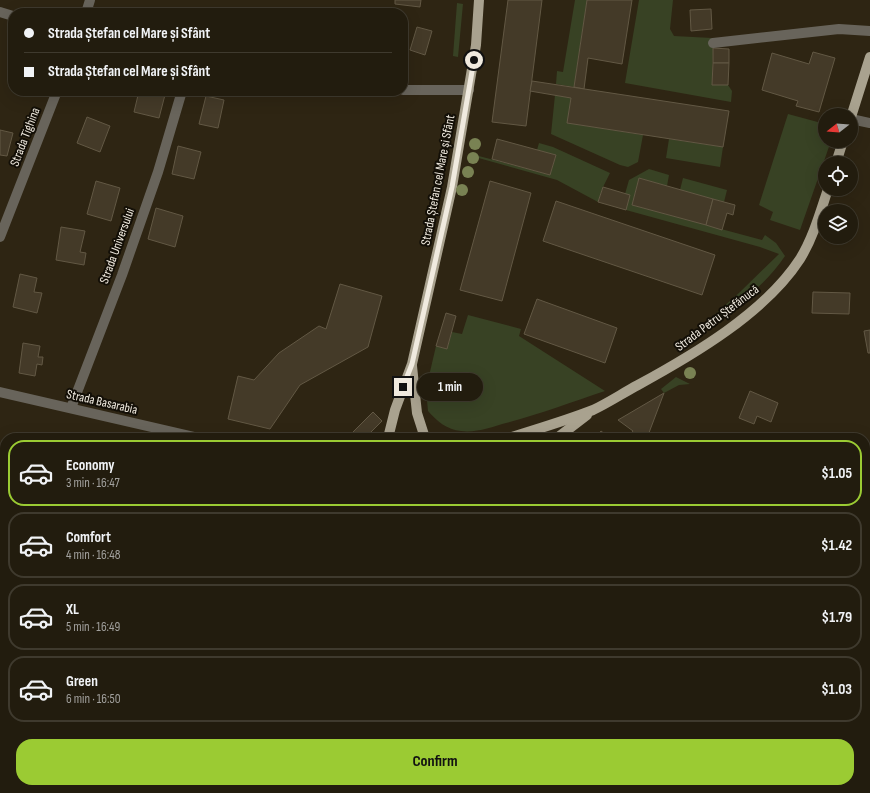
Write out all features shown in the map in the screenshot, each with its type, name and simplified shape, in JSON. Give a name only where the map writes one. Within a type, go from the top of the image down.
[{"type":"main road","name":"Strada Ștefan cel Mare și Sfânt","points":[[389,433],[395,410],[412,364],[452,187],[476,45],[479,0]]},
{"type":"main road","points":[[854,108],[870,57]]},
{"type":"main road","name":"Strada Petru Ștefănucă","points":[[563,433],[594,409],[673,366],[758,307],[782,283],[800,258],[815,230],[826,196]]},
{"type":"main road","name":"Strada Ștefan cel Mare și Sfânt","points":[[412,364],[417,413],[423,433]]},
{"type":"main road","name":"Strada Petru Ștefănucă","points":[[524,433],[594,409]]},
{"type":"street","points":[[713,43],[839,29],[870,31]]},
{"type":"street","points":[[408,90],[469,90]]},
{"type":"street","name":"Strada Tighina","points":[[0,237],[55,96]]},
{"type":"street","name":"Strada Universului","points":[[71,408],[122,274],[150,194],[180,96]]},
{"type":"street","points":[[858,120],[870,123]]},
{"type":"street","name":"Strada Basarabia","points":[[0,392],[178,433]]},
{"type":"green space","points":[[575,0],[587,0],[574,87],[556,84],[557,71],[563,72]]},
{"type":"green space","points":[[639,0],[673,0],[670,29],[674,36],[712,38],[712,85],[728,85],[732,91],[731,102],[625,83]]},
{"type":"green space","points":[[457,3],[463,4],[458,57],[453,56]]},
{"type":"green space","points":[[555,95],[571,98],[568,123],[643,135],[638,162],[628,167],[620,165],[551,134]]},
{"type":"green space","points":[[788,114],[818,122],[818,148],[829,148],[826,156],[818,156],[818,178],[800,230],[770,220],[773,212],[759,205]]},
{"type":"green space","points":[[669,139],[723,147],[720,167],[666,158]]},
{"type":"green space","points":[[539,143],[553,147],[610,173],[598,202],[557,180],[475,157],[475,155],[550,175],[556,155],[537,150]]},
{"type":"green space","points":[[649,169],[669,175],[667,186],[639,178],[632,205],[762,240],[765,235],[776,243],[785,256],[760,286],[709,327],[704,324],[779,254],[760,247],[626,210],[630,195],[625,194],[629,180]]},
{"type":"green space","points":[[683,178],[727,190],[724,202],[680,190]]},
{"type":"green space","points":[[468,315],[521,329],[519,336],[605,391],[531,416],[484,429],[467,431],[447,427],[428,411],[426,389],[436,346],[447,349],[452,332],[462,334]]},
{"type":"green space","points":[[676,377],[690,384],[679,385],[664,393],[661,389]]},
{"type":"building","points":[[395,0],[421,0],[420,7],[395,4]]},
{"type":"building","points":[[508,0],[542,0],[526,126],[492,122]]},
{"type":"building","points":[[587,0],[632,0],[622,64],[588,58],[584,89],[574,87]]},
{"type":"building","points":[[711,9],[712,29],[691,31],[690,10]]},
{"type":"building","points":[[417,27],[432,31],[425,55],[410,50]]},
{"type":"building","points":[[713,48],[729,49],[729,63],[713,63]]},
{"type":"building","points":[[813,52],[835,58],[818,112],[796,106],[798,101],[762,90],[772,53],[809,64]]},
{"type":"building","points":[[713,63],[729,63],[728,85],[712,85]]},
{"type":"building","points":[[532,81],[729,111],[723,147],[567,123],[571,98],[530,91]]},
{"type":"building","points":[[138,96],[165,96],[159,118],[134,112]]},
{"type":"building","points":[[206,96],[224,100],[218,128],[199,124]]},
{"type":"building","points":[[87,117],[110,126],[100,152],[77,143]]},
{"type":"building","points":[[0,130],[13,133],[7,156],[0,155]]},
{"type":"building","points":[[497,139],[556,155],[550,175],[492,159]]},
{"type":"building","points":[[178,146],[201,152],[194,179],[172,174]]},
{"type":"building","points":[[639,178],[713,199],[706,225],[632,205]]},
{"type":"building","points":[[96,181],[120,188],[111,221],[87,214]]},
{"type":"building","points":[[490,181],[531,193],[502,301],[460,290]]},
{"type":"building","points":[[603,187],[630,195],[626,210],[598,202]]},
{"type":"building","points":[[713,199],[735,205],[733,215],[727,213],[722,230],[706,225]]},
{"type":"building","points":[[556,201],[715,255],[702,295],[543,241]]},
{"type":"building","points":[[156,208],[183,216],[175,247],[148,239]]},
{"type":"building","points":[[61,227],[85,231],[80,252],[86,253],[84,265],[56,260]]},
{"type":"building","points":[[20,274],[37,278],[34,292],[42,293],[37,313],[13,307]]},
{"type":"building","points":[[340,284],[382,296],[368,347],[300,385],[270,429],[228,419],[238,376],[254,380],[279,353],[319,326],[326,329]]},
{"type":"building","points":[[813,292],[850,293],[849,314],[812,313]]},
{"type":"building","points":[[537,299],[617,328],[605,363],[524,334]]},
{"type":"building","points":[[446,313],[456,316],[447,349],[436,346]]},
{"type":"building","points":[[870,330],[870,353],[868,353],[864,331]]},
{"type":"building","points":[[23,343],[40,346],[38,357],[43,357],[42,365],[37,364],[35,376],[19,373]]},
{"type":"building","points":[[442,373],[446,373],[449,378],[446,383],[442,383],[439,380],[439,376]]},
{"type":"building","points":[[750,391],[778,403],[771,422],[757,416],[754,424],[739,418]]},
{"type":"building","points":[[664,393],[649,433],[631,433],[633,431],[618,420]]},
{"type":"building","points":[[373,412],[382,421],[370,433],[352,433]]},
{"type":"route","points":[[403,387],[412,364],[452,187],[474,60]]}]
